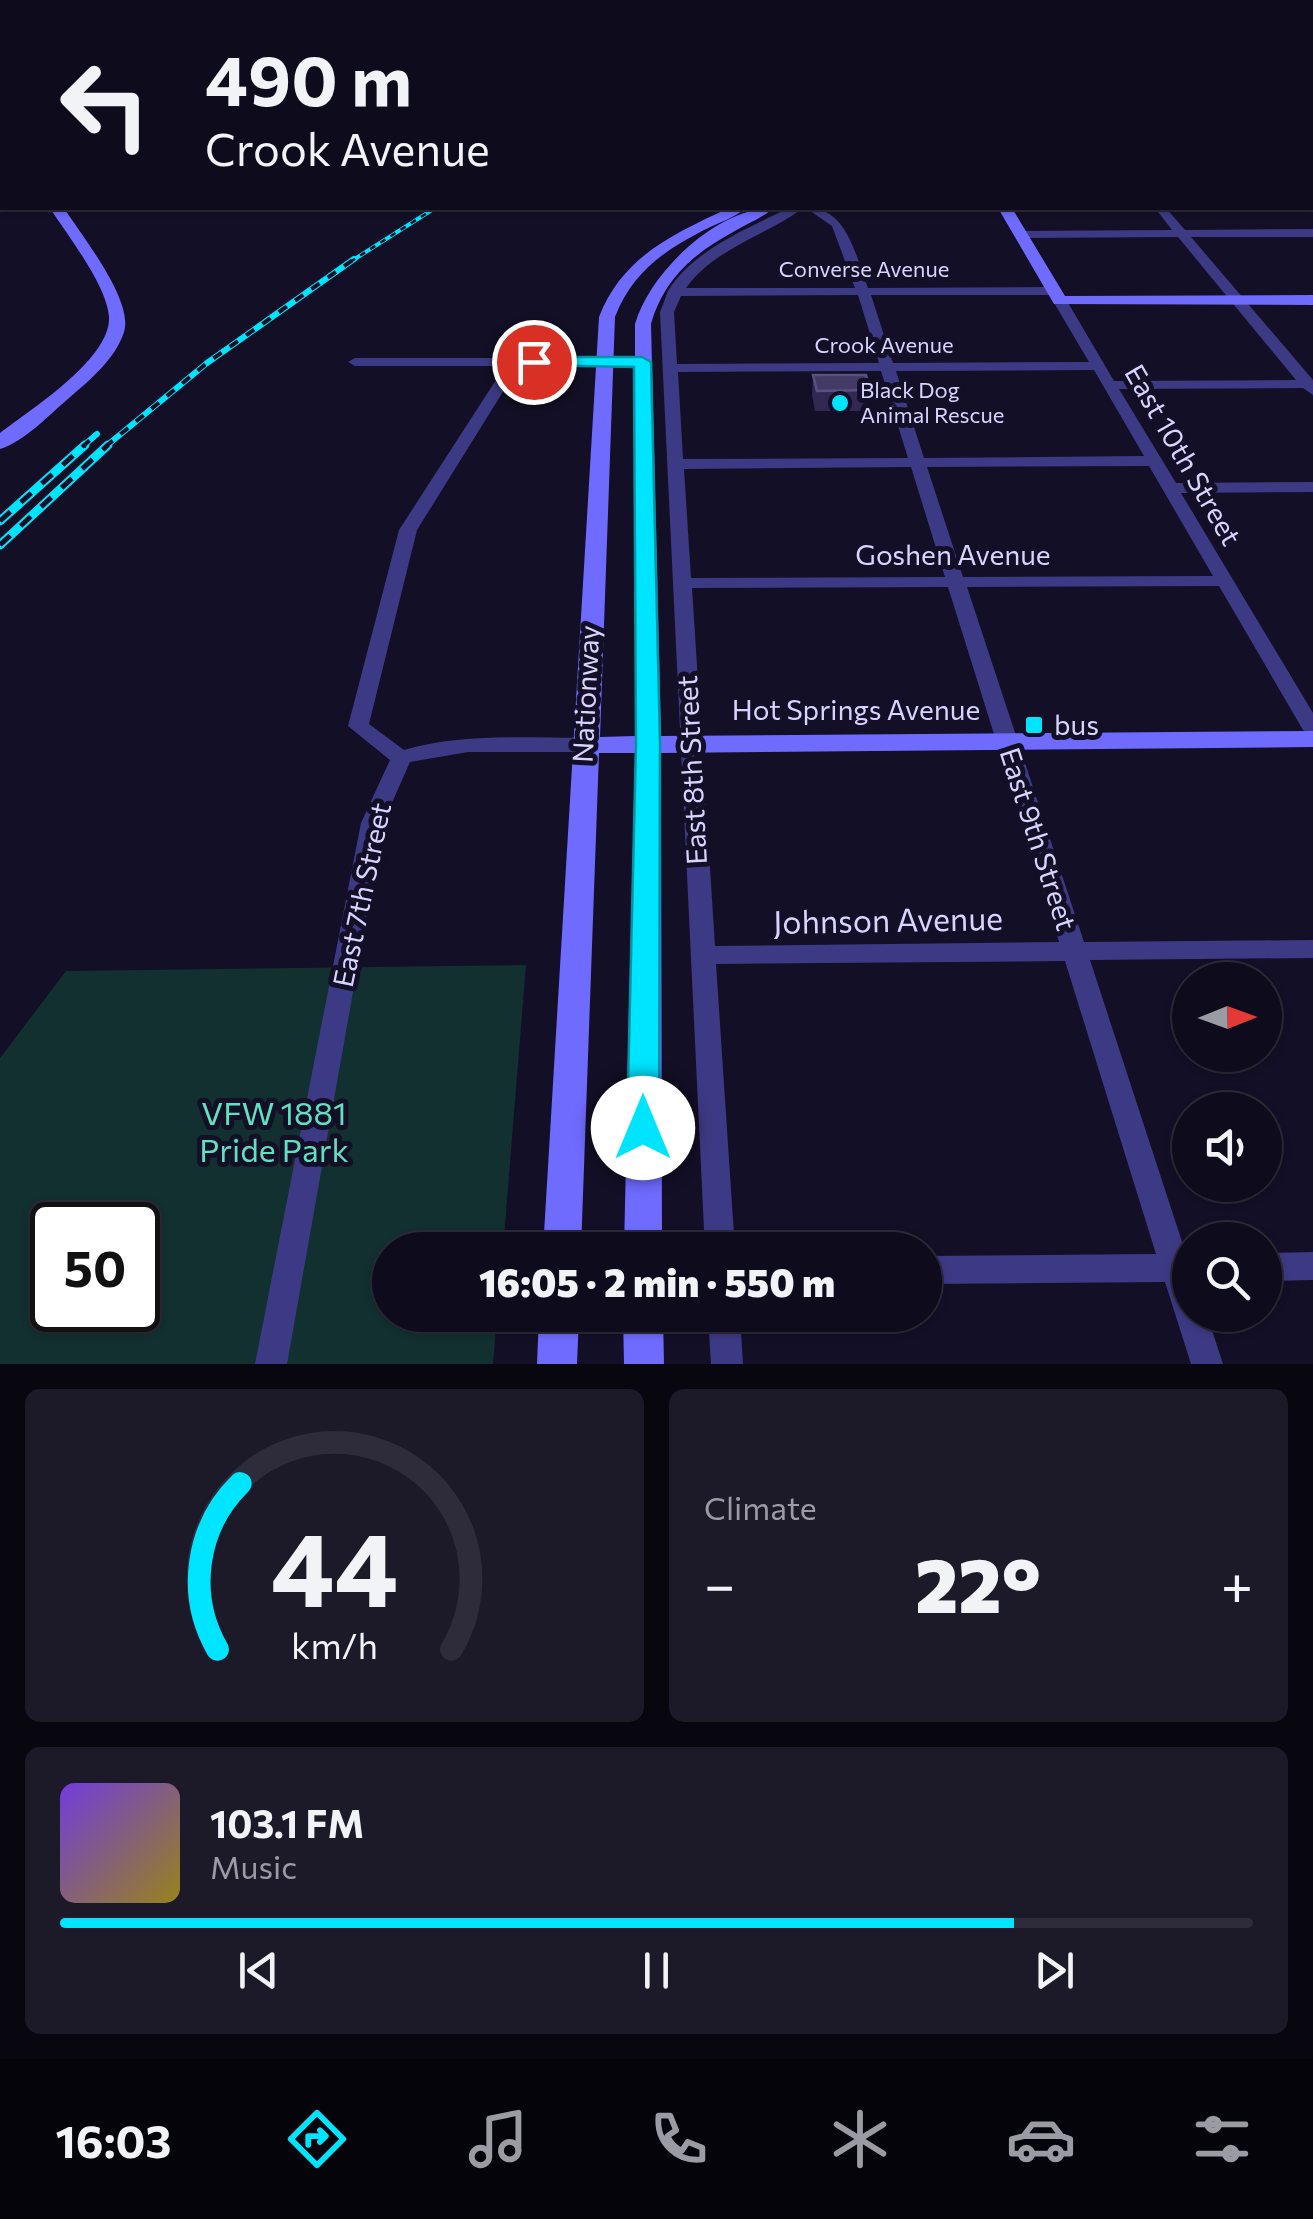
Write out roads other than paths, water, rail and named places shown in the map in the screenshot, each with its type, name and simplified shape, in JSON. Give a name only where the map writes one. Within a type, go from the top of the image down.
[{"type":"main road","points":[[0,442],[87,371],[112,341],[117,327],[112,303],[59,210]]},
{"type":"main road","name":"Nationway","points":[[563,1232],[603,362],[610,305],[628,274],[667,244],[735,210]]},
{"type":"main road","name":"Nationway","points":[[642,1232],[648,744],[644,315],[658,283],[688,255],[763,210]]},
{"type":"main road","name":"East 10th Street","points":[[1006,210],[1057,296]]},
{"type":"main road","name":"Converse Avenue","points":[[1057,296],[1313,300]]},
{"type":"main road","name":"Hot Springs Avenue","points":[[584,745],[1313,738]]},
{"type":"main road","points":[[557,1364],[558,1332]]},
{"type":"main road","points":[[643,1332],[644,1364]]},
{"type":"street","points":[[674,292],[721,248],[793,210]]},
{"type":"street","name":"East 9th Street","points":[[815,210],[838,224],[863,292],[1074,951],[1172,1236]]},
{"type":"street","points":[[1162,210],[1311,386]]},
{"type":"street","points":[[1021,234],[1313,233]]},
{"type":"street","name":"Converse Avenue","points":[[674,292],[1057,296]]},
{"type":"street","name":"East 8th Street","points":[[674,292],[667,312],[669,368],[719,1232]]},
{"type":"street","name":"East 10th Street","points":[[1057,296],[1313,730]]},
{"type":"street","points":[[356,362],[642,362]]},
{"type":"street","points":[[401,758],[358,726],[408,530],[515,362]]},
{"type":"street","name":"Crook Avenue","points":[[669,368],[1098,366]]},
{"type":"street","points":[[1110,385],[1311,386]]},
{"type":"street","points":[[674,464],[1154,461]]},
{"type":"street","points":[[1170,488],[1313,488]]},
{"type":"street","name":"Goshen Avenue","points":[[681,584],[1225,581]]},
{"type":"street","name":"Hot Springs Avenue","points":[[401,758],[429,748],[470,745],[584,745]]},
{"type":"street","name":"East 7th Street","points":[[271,1364],[372,823],[401,758]]},
{"type":"street","name":"Johnson Avenue","points":[[703,955],[1313,949]]},
{"type":"street","points":[[1282,1267],[1313,1266]]},
{"type":"street","points":[[942,1270],[1172,1268]]},
{"type":"street","points":[[725,1332],[727,1364]]},
{"type":"street","name":"East 9th Street","points":[[1196,1332],[1206,1364]]},
{"type":"railway","points":[[350,262],[432,210]]},
{"type":"railway","points":[[105,447],[207,363],[354,259]]},
{"type":"railway","points":[[82,447],[97,434]]},
{"type":"railway","points":[[0,521],[85,445]]},
{"type":"railway","points":[[0,545],[108,445]]},
{"type":"place","name":"Black Dog Animal Rescue","points":[[840,403]]},
{"type":"place","name":"bus","points":[[1034,725]]},
{"type":"park label","name":"VFW 1881 Pride Park","points":[[274,1132]]}]
